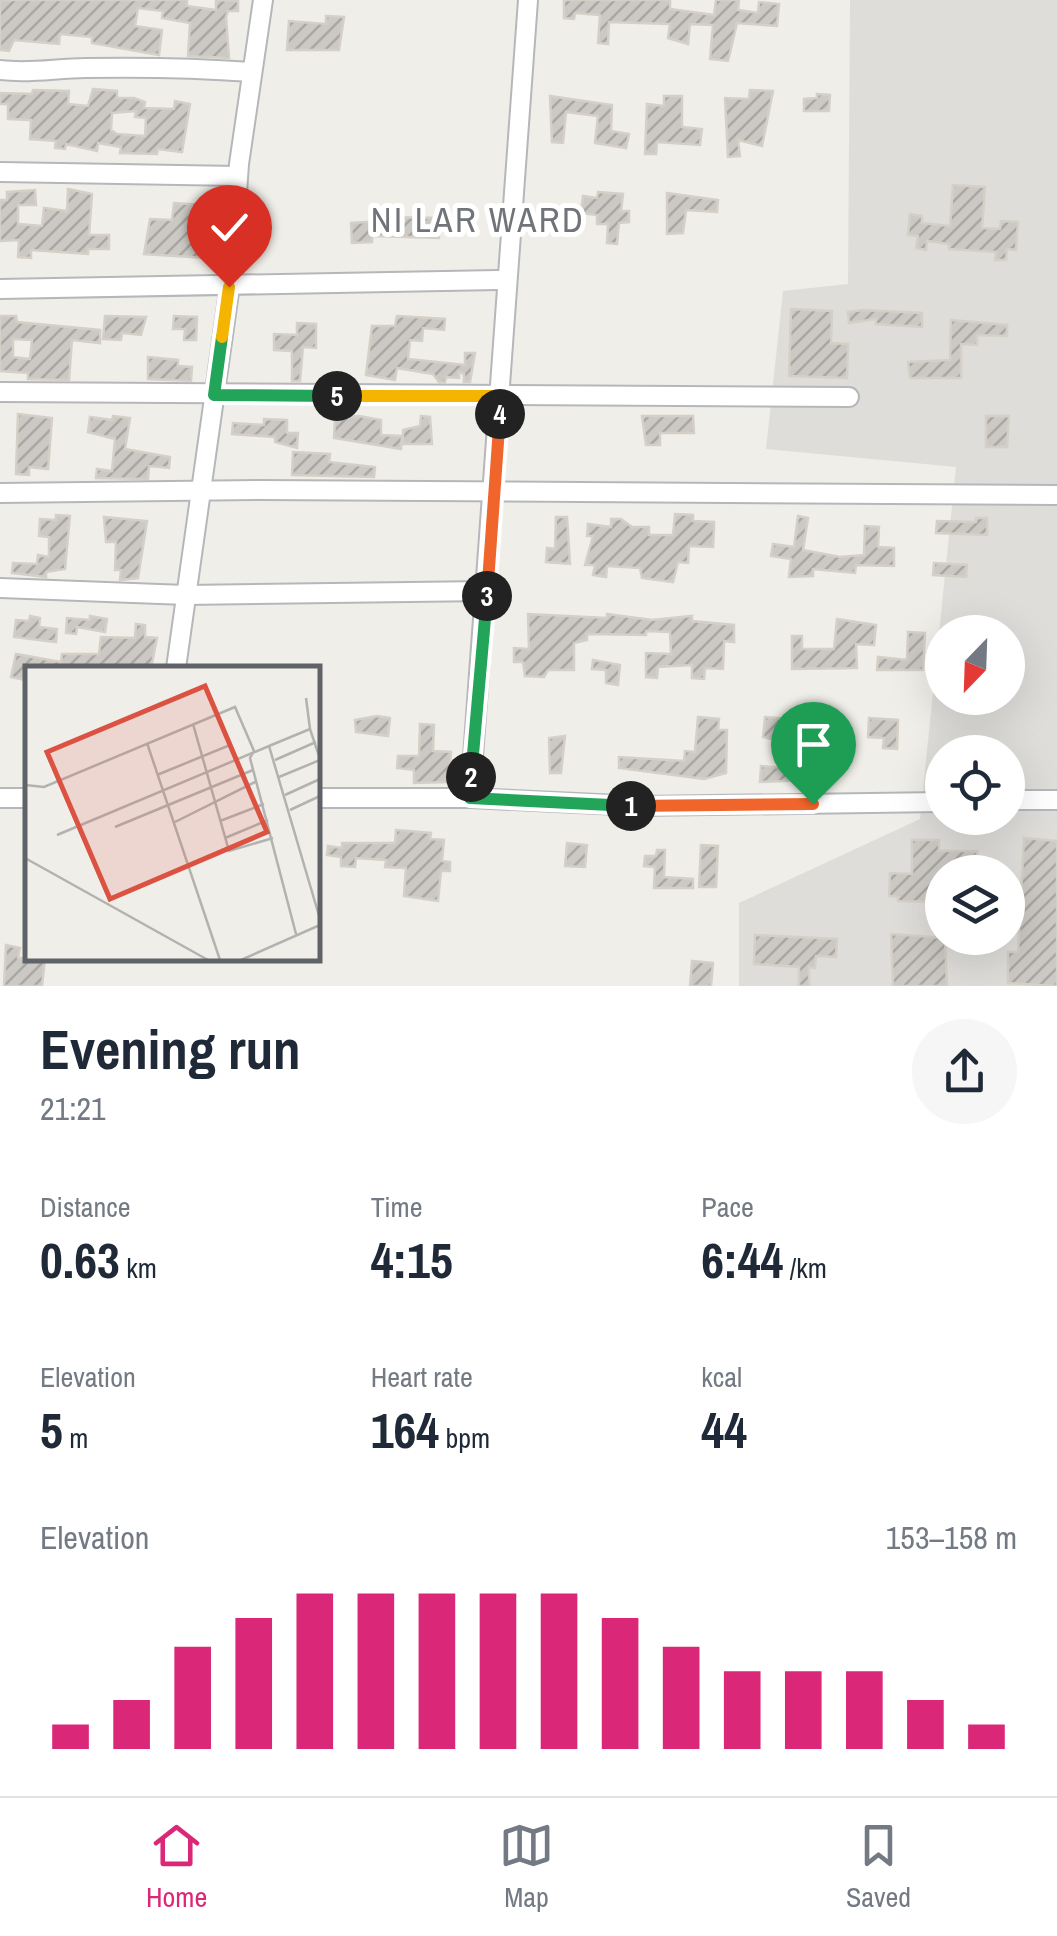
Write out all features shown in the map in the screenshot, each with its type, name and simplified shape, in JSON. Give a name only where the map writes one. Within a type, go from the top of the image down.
[{"type":"street","points":[[176,666],[229,287],[238,176],[263,0]]},
{"type":"street","points":[[470,798],[528,0]]},
{"type":"street","points":[[0,70],[31,74],[82,68],[252,72]]},
{"type":"street","points":[[0,172],[238,176]]},
{"type":"street","points":[[0,289],[498,280]]},
{"type":"street","points":[[0,392],[849,397]]},
{"type":"street","points":[[0,493],[1057,495]]},
{"type":"street","points":[[0,588],[186,596],[487,591]]},
{"type":"street","points":[[320,798],[470,798],[640,806],[925,802]]},
{"type":"street","points":[[1025,800],[1057,800]]},
{"type":"shaded area","points":[[850,0],[1057,0],[1057,986],[739,986],[739,903],[920,819],[925,770],[925,835],[1025,835],[1025,735],[929,735],[931,715],[1025,715],[1025,615],[941,615],[956,467],[766,449],[783,291],[848,284]]},
{"type":"building","points":[[0,0],[187,0],[187,6],[216,10],[216,0],[238,1],[238,11],[228,11],[226,17],[229,58],[188,56],[190,23],[162,18],[163,11],[138,8],[135,26],[162,30],[159,55],[92,43],[92,37],[60,34],[59,44],[14,40],[9,51],[0,50]]},
{"type":"building","points":[[564,0],[670,0],[670,9],[714,15],[716,0],[739,0],[738,10],[758,13],[759,2],[779,4],[777,26],[737,23],[728,61],[710,59],[713,25],[690,24],[688,44],[668,38],[670,24],[609,22],[608,44],[598,43],[600,15],[575,13],[574,19],[564,18]]},
{"type":"building","points":[[326,16],[344,17],[339,50],[287,50],[289,21],[326,24]]},
{"type":"building","points":[[93,89],[117,91],[117,98],[145,102],[144,108],[174,109],[175,101],[190,104],[182,152],[158,149],[157,154],[120,153],[121,147],[98,143],[97,151],[66,144],[65,149],[55,148],[56,141],[30,139],[31,120],[8,119],[8,104],[0,104],[0,93],[69,91],[68,104],[88,106]],"holes":[[[136,111],[135,117],[146,118],[145,136],[111,130],[112,113]]]},
{"type":"building","points":[[750,90],[773,91],[762,146],[738,140],[740,156],[728,157],[725,98],[749,99]]},
{"type":"building","points":[[817,94],[830,95],[829,111],[804,111],[804,99],[817,98]]},
{"type":"building","points":[[550,96],[612,105],[611,131],[629,134],[626,148],[595,143],[598,116],[566,112],[563,143],[552,142]]},
{"type":"building","points":[[664,96],[682,96],[682,127],[702,129],[700,145],[657,142],[656,154],[645,154],[647,104],[664,106]]},
{"type":"building","points":[[953,185],[985,187],[982,228],[1000,229],[1001,221],[1018,222],[1016,250],[1007,249],[1006,260],[995,260],[996,252],[949,249],[949,244],[927,241],[926,250],[916,248],[918,236],[908,235],[910,214],[922,216],[922,223],[950,226]]},
{"type":"building","points":[[68,189],[92,194],[89,235],[109,235],[109,249],[88,249],[88,254],[31,250],[31,258],[18,257],[19,240],[0,241],[0,200],[7,200],[7,192],[35,190],[36,205],[18,205],[18,224],[42,226],[44,208],[67,211]]},
{"type":"building","points":[[598,192],[623,194],[621,211],[629,211],[629,222],[619,223],[617,244],[607,243],[608,224],[597,224],[597,215],[581,213],[583,196],[597,198]]},
{"type":"building","points":[[667,193],[718,200],[717,212],[686,210],[683,233],[667,234]]},
{"type":"building","points":[[174,203],[205,205],[200,229],[212,231],[205,258],[144,254],[150,219],[172,220]]},
{"type":"building","points":[[383,217],[440,218],[439,238],[372,236],[372,242],[352,243],[351,223],[383,221]]},
{"type":"building","points":[[791,309],[832,311],[831,343],[848,344],[847,378],[789,376]]},
{"type":"building","points":[[848,312],[922,313],[922,327],[876,324],[876,319],[849,323]]},
{"type":"building","points":[[0,316],[16,316],[17,322],[100,330],[100,343],[72,340],[69,380],[28,379],[28,373],[0,371]],"holes":[[[13,339],[32,340],[30,359],[13,357]]]},
{"type":"building","points":[[105,316],[146,317],[141,335],[122,333],[121,340],[103,339]]},
{"type":"building","points":[[174,316],[197,317],[196,340],[184,340],[185,329],[173,329]]},
{"type":"building","points":[[397,316],[445,319],[444,330],[423,328],[422,341],[410,340],[408,359],[465,365],[465,353],[475,353],[470,382],[464,382],[464,374],[459,372],[459,378],[446,377],[445,382],[439,382],[433,374],[397,368],[395,380],[366,375],[372,326],[395,326]]},
{"type":"building","points":[[951,320],[1007,325],[1007,336],[977,335],[977,345],[961,344],[961,378],[910,378],[908,362],[950,360]]},
{"type":"building","points":[[297,323],[316,324],[316,348],[303,347],[300,381],[292,381],[292,351],[274,350],[274,334],[297,335]]},
{"type":"building","points":[[148,357],[178,360],[178,366],[192,367],[191,381],[148,379]]},
{"type":"building","points":[[18,414],[52,418],[48,469],[29,467],[29,475],[16,474]]},
{"type":"building","points":[[113,416],[130,418],[125,449],[170,457],[169,468],[149,466],[148,479],[96,478],[97,469],[112,471],[115,439],[88,432],[90,417],[112,420]]},
{"type":"building","points":[[359,416],[381,420],[381,435],[402,436],[401,449],[334,438],[335,418]]},
{"type":"building","points":[[421,416],[430,417],[432,444],[403,444],[403,430],[420,426]]},
{"type":"building","points":[[642,416],[693,416],[694,433],[660,433],[660,445],[646,445]]},
{"type":"building","points":[[986,416],[1009,416],[1007,447],[986,447]]},
{"type":"building","points":[[264,419],[287,420],[287,433],[298,433],[297,448],[275,442],[275,437],[232,434],[233,423],[264,425]]},
{"type":"building","points":[[293,452],[330,454],[329,462],[375,467],[374,477],[292,475]]},
{"type":"building","points":[[675,514],[693,515],[693,521],[714,522],[714,529],[713,547],[689,546],[688,563],[678,562],[673,582],[642,578],[640,568],[607,566],[606,577],[593,575],[595,565],[585,565],[593,536],[587,536],[588,524],[611,527],[611,519],[621,519],[632,527],[649,527],[649,535],[673,535]]},
{"type":"building","points":[[56,515],[70,516],[65,569],[46,572],[46,577],[12,573],[13,563],[37,564],[38,555],[49,557],[49,537],[39,536],[40,519],[56,520]]},
{"type":"building","points":[[798,516],[808,518],[803,550],[840,557],[864,555],[865,526],[879,527],[878,547],[894,548],[894,566],[856,565],[855,573],[813,569],[813,576],[789,577],[791,559],[771,556],[773,544],[794,547]]},
{"type":"building","points":[[104,517],[147,521],[138,578],[120,580],[121,570],[115,570],[116,542],[106,542]]},
{"type":"building","points":[[556,517],[567,517],[570,564],[546,562],[547,548],[555,549]]},
{"type":"building","points":[[976,518],[987,518],[987,535],[936,533],[937,521],[976,522]]},
{"type":"building","points":[[934,563],[967,565],[966,577],[933,575]]},
{"type":"building","points":[[528,614],[607,618],[607,614],[652,620],[692,616],[692,621],[734,625],[734,642],[724,641],[723,669],[705,668],[704,679],[692,678],[692,665],[658,667],[657,678],[646,677],[646,653],[671,654],[670,632],[646,631],[646,635],[587,634],[587,640],[574,643],[574,670],[548,670],[544,677],[525,676],[523,662],[514,662],[514,648],[529,649]]},
{"type":"building","points":[[30,616],[40,618],[39,627],[57,629],[56,642],[14,637],[16,620],[29,621]]},
{"type":"building","points":[[90,616],[107,619],[105,632],[77,627],[76,634],[66,633],[67,618],[90,620]]},
{"type":"building","points":[[837,619],[876,625],[874,645],[856,644],[857,668],[792,669],[792,636],[802,636],[802,649],[834,649]]},
{"type":"building","points":[[136,624],[145,625],[145,637],[157,638],[151,666],[25,666],[25,680],[11,677],[16,654],[61,662],[62,654],[99,654],[101,637],[135,638]]},
{"type":"building","points":[[908,632],[925,633],[923,670],[877,670],[878,657],[907,660]]},
{"type":"building","points":[[593,660],[620,665],[618,685],[606,683],[606,670],[592,669]]},
{"type":"building","points":[[698,717],[719,719],[718,730],[727,730],[726,773],[704,779],[619,768],[619,757],[684,761],[685,751],[695,752]]},
{"type":"building","points":[[765,717],[800,720],[799,734],[786,733],[785,743],[763,737]]},
{"type":"building","points":[[390,718],[388,736],[356,732],[355,720]]},
{"type":"building","points":[[869,718],[898,720],[897,749],[883,748],[884,738],[868,737]]},
{"type":"building","points":[[420,724],[434,725],[433,751],[451,752],[449,782],[414,783],[414,770],[397,768],[398,756],[419,756]]},
{"type":"building","points":[[810,731],[828,733],[826,771],[806,771],[805,780],[760,782],[761,766],[794,769],[795,757],[809,757]]},
{"type":"building","points":[[565,736],[561,773],[550,773],[549,738]]},
{"type":"building","points":[[396,830],[431,833],[430,839],[444,840],[442,861],[450,862],[450,871],[441,871],[438,901],[404,896],[406,868],[385,867],[386,860],[356,858],[355,867],[341,866],[341,857],[327,855],[328,846],[342,848],[342,843],[395,843]]},
{"type":"building","points":[[1024,838],[1057,841],[1057,986],[1008,983],[1008,955],[1025,955]]},
{"type":"building","points":[[912,840],[939,840],[939,851],[977,851],[977,855],[925,855],[925,902],[898,901],[898,897],[889,896],[890,873],[912,874]]},
{"type":"building","points":[[567,843],[587,845],[585,867],[565,866]]},
{"type":"building","points":[[701,845],[718,846],[716,887],[699,887]]},
{"type":"building","points":[[657,850],[665,850],[664,877],[693,879],[693,888],[654,888],[655,867],[644,866],[645,856],[656,856]]},
{"type":"building","points":[[891,934],[925,937],[925,955],[946,955],[947,986],[893,986]]},
{"type":"building","points":[[755,935],[837,939],[836,957],[816,956],[815,968],[809,967],[809,986],[799,986],[799,967],[754,964]]},
{"type":"building","points":[[6,945],[20,948],[18,958],[25,961],[45,961],[42,986],[4,986]]},
{"type":"building","points":[[692,961],[713,963],[711,986],[690,986]]},
{"type":"district","name":"NI LAR WARD","points":[[478,220]]},
{"type":"route","points":[[229,287],[214,395],[502,396],[470,798],[640,806],[813,804]]}]
